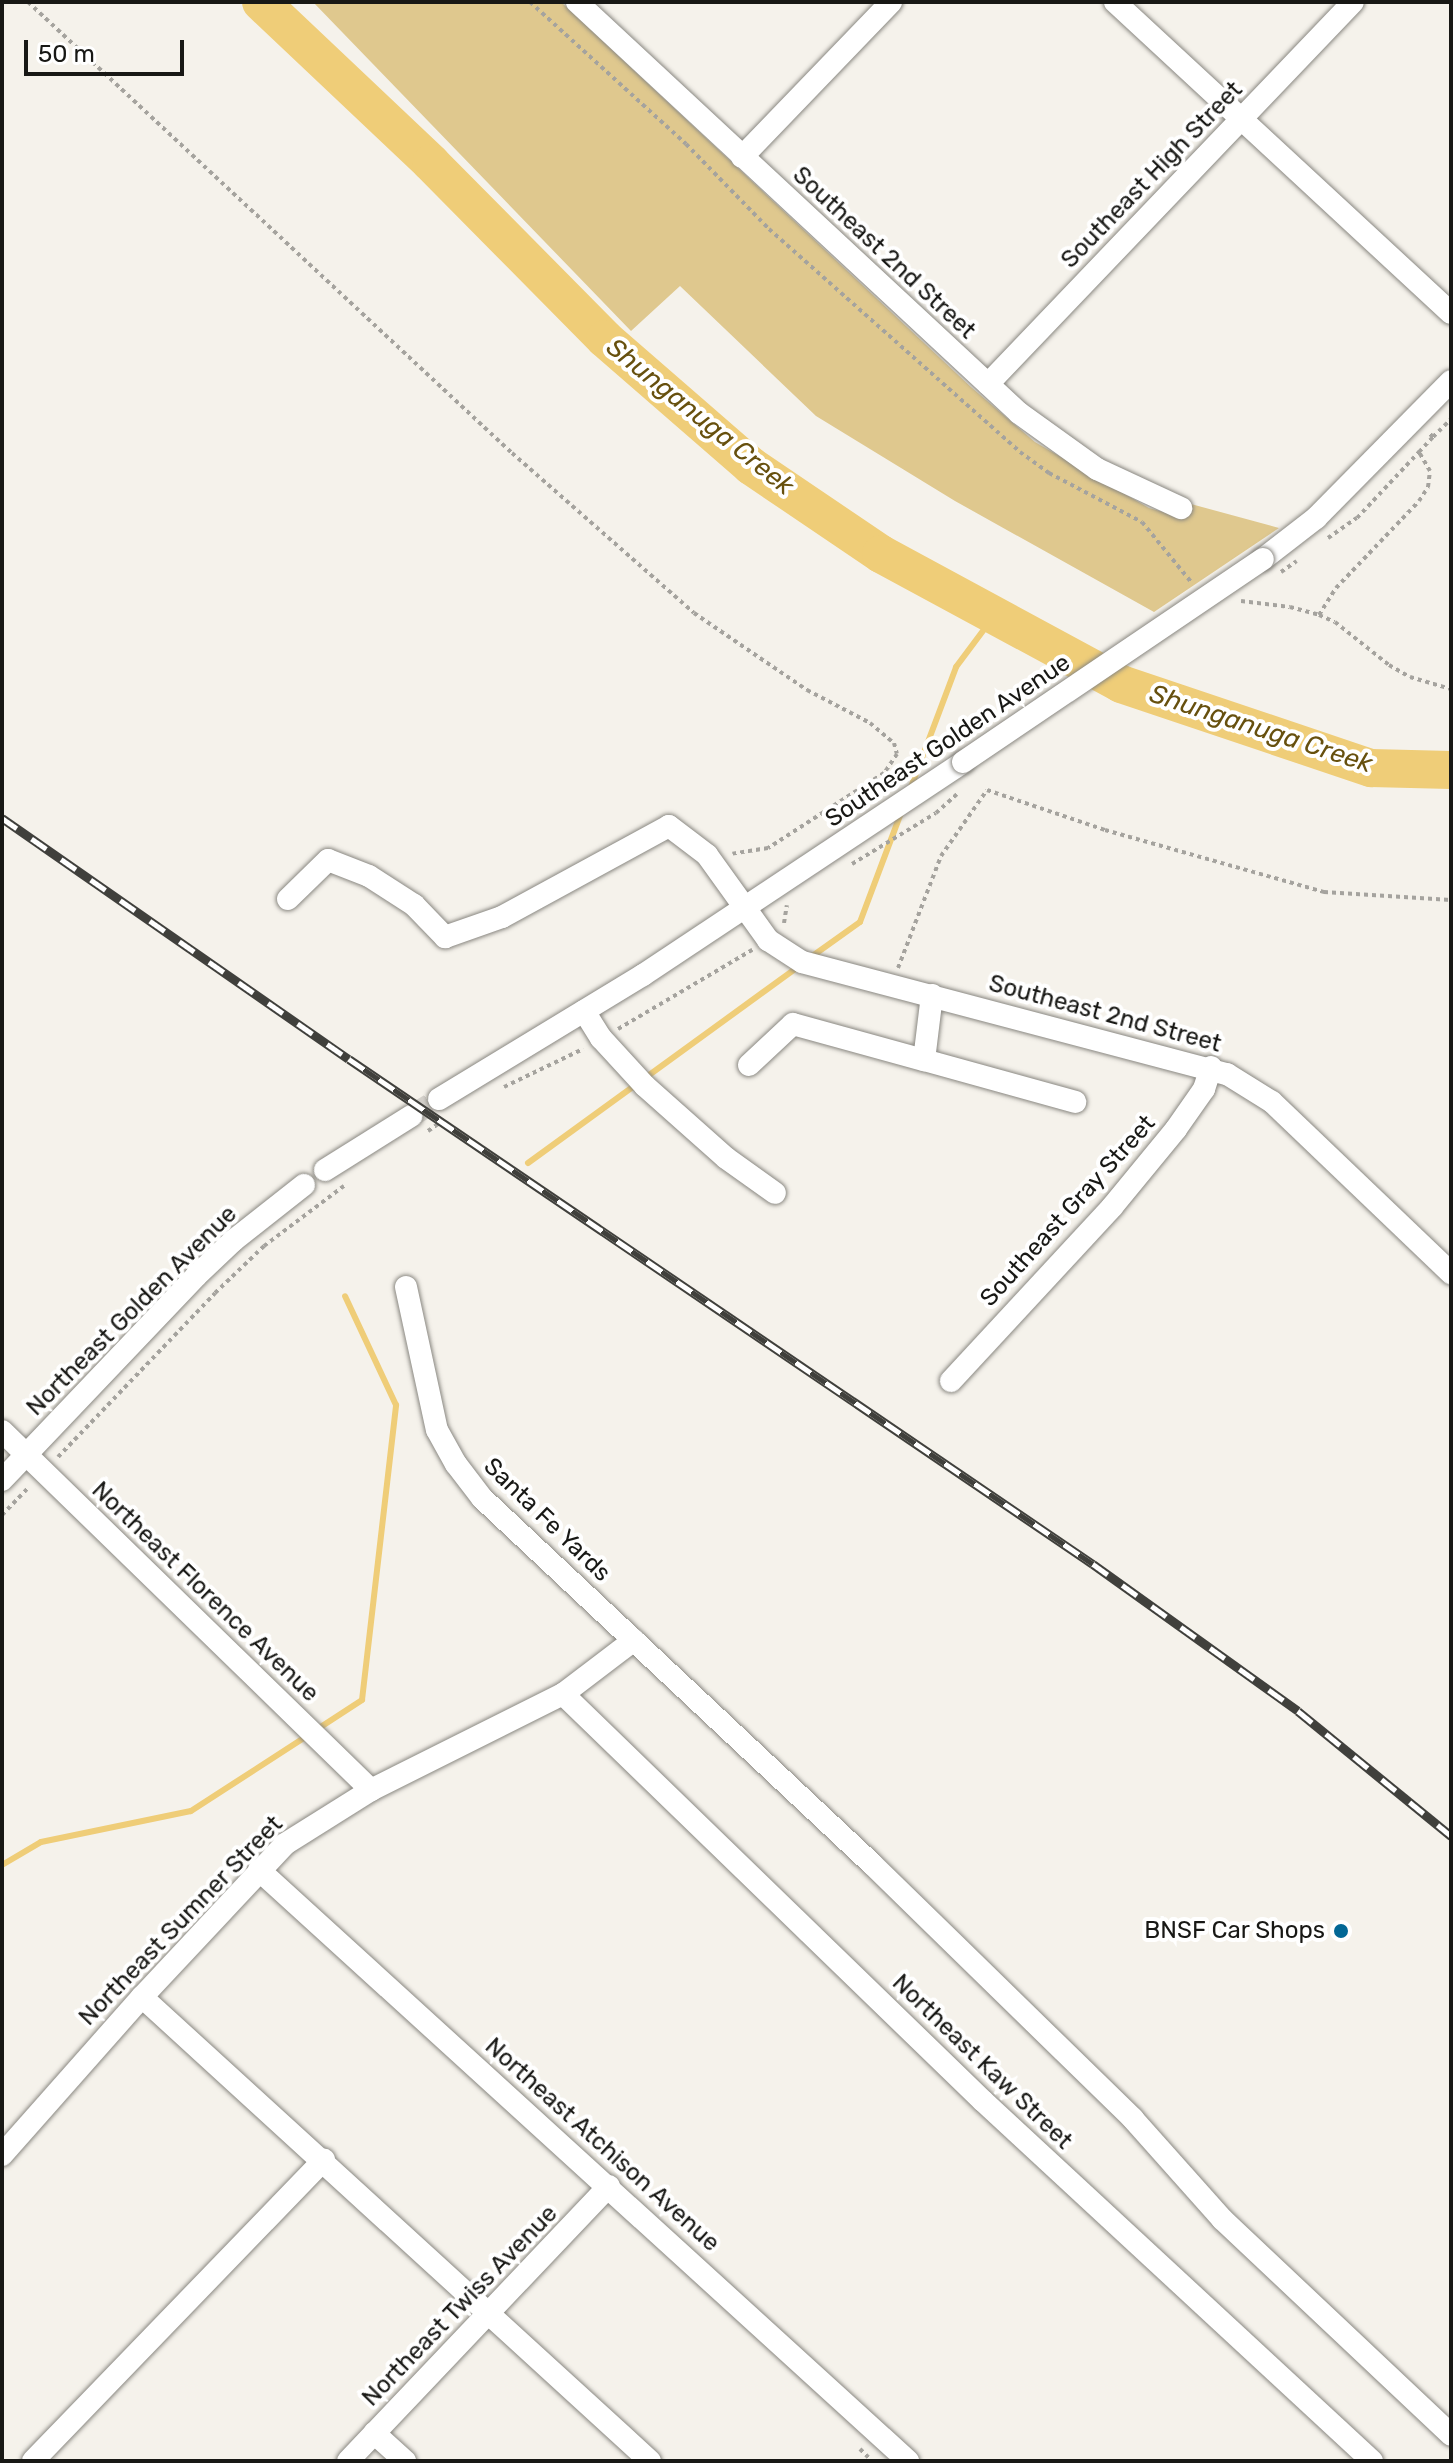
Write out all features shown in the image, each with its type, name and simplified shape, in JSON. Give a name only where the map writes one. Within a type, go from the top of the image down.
[{"type":"street","name":"Southeast 2nd Street","points":[[577,2],[1042,431],[1086,462],[1181,508]]},
{"type":"street","points":[[742,157],[891,2]]},
{"type":"street","points":[[1115,2],[1451,313]]},
{"type":"street","name":"Southeast High Street","points":[[988,384],[1353,2]]},
{"type":"street","name":"Southeast Golden Avenue","points":[[444,1108],[584,1011],[744,908],[1263,559],[1316,518],[1451,381]]},
{"type":"street","name":"Southeast 2nd Street","points":[[288,899],[328,860],[369,876],[414,905],[445,937],[502,917],[669,826],[712,863],[768,940],[802,962],[1211,1067],[1272,1102],[1451,1273]]},
{"type":"street","points":[[924,1060],[932,995]]},
{"type":"street","points":[[584,1011],[601,1038],[680,1117],[726,1158],[775,1193]]},
{"type":"street","points":[[749,1065],[793,1024],[1075,1102]]},
{"type":"street","name":"Southeast Gray Street","points":[[951,1381],[1112,1207],[1176,1129],[1204,1089],[1211,1067]]},
{"type":"street","points":[[325,1170],[417,1125]]},
{"type":"street","name":"Northeast Golden Avenue","points":[[2,1480],[196,1276],[234,1240],[304,1185]]},
{"type":"street","name":"Santa Fe Yards","points":[[406,1287],[437,1430],[456,1464],[482,1498],[883,1875],[1133,2119],[1222,2219],[1451,2435]]},
{"type":"street","name":"Northeast Florence Avenue","points":[[2,1431],[371,1790]]},
{"type":"street","name":"Northeast Sumner Street","points":[[2,2155],[259,1870],[306,1828],[371,1790],[563,1694],[634,1640]]},
{"type":"street","name":"Northeast Kaw Street","points":[[563,1694],[983,2101],[1372,2461]]},
{"type":"street","name":"Northeast Atchison Avenue","points":[[259,1870],[908,2461]]},
{"type":"street","points":[[142,1997],[650,2461]]},
{"type":"street","points":[[33,2461],[324,2160]]},
{"type":"street","name":"Northeast Twiss Avenue","points":[[348,2461],[609,2186]]},
{"type":"street","points":[[374,2433],[405,2461]]},
{"type":"path","points":[[28,2],[512,453],[694,613],[807,690],[870,723],[894,743],[897,754],[884,773],[787,838],[768,848],[740,851],[712,863]]},
{"type":"path","points":[[1321,544],[1357,518],[1451,419]]},
{"type":"path","points":[[1415,420],[1433,437]]},
{"type":"path","points":[[1319,615],[1336,588],[1419,501],[1428,487],[1430,471],[1419,452]]},
{"type":"path","points":[[1297,561],[1309,552]]},
{"type":"path","points":[[894,986],[900,960],[941,856],[987,790],[1105,830],[1324,892],[1451,900]]},
{"type":"path","points":[[839,870],[936,813],[958,794]]},
{"type":"path","points":[[501,1088],[601,1038],[768,940],[785,927],[785,907],[792,899]]},
{"type":"path","points":[[417,1125],[444,1108]]},
{"type":"path","points":[[2,1515],[224,1283],[264,1246],[348,1183]]},
{"type":"shaded area","points":[[313,2],[561,2],[971,387],[1035,442],[1149,508],[1185,518],[1191,504],[1279,528],[1154,612],[955,501],[816,416],[680,286],[631,331]]},
{"type":"waterway","name":"Shunganuga Creek","points":[[261,2],[431,163],[605,339],[751,466],[881,554],[1121,684],[1371,768],[1451,770]]},
{"type":"waterway","points":[[911,787],[956,667],[994,616]]},
{"type":"waterway","points":[[811,957],[860,922],[901,813]]},
{"type":"waterway","points":[[528,1163],[799,966]]},
{"type":"waterway","points":[[316,1730],[362,1700],[396,1405],[345,1296]]},
{"type":"waterway","points":[[2,1865],[41,1842],[191,1811],[307,1736]]},
{"type":"tunnel","points":[[411,1116],[439,1099]]},
{"type":"railway","points":[[2,818],[349,1059],[1093,1564],[1298,1711],[1451,1836]]},
{"type":"place","name":"BNSF Car Shops","points":[[1341,1931]]}]
